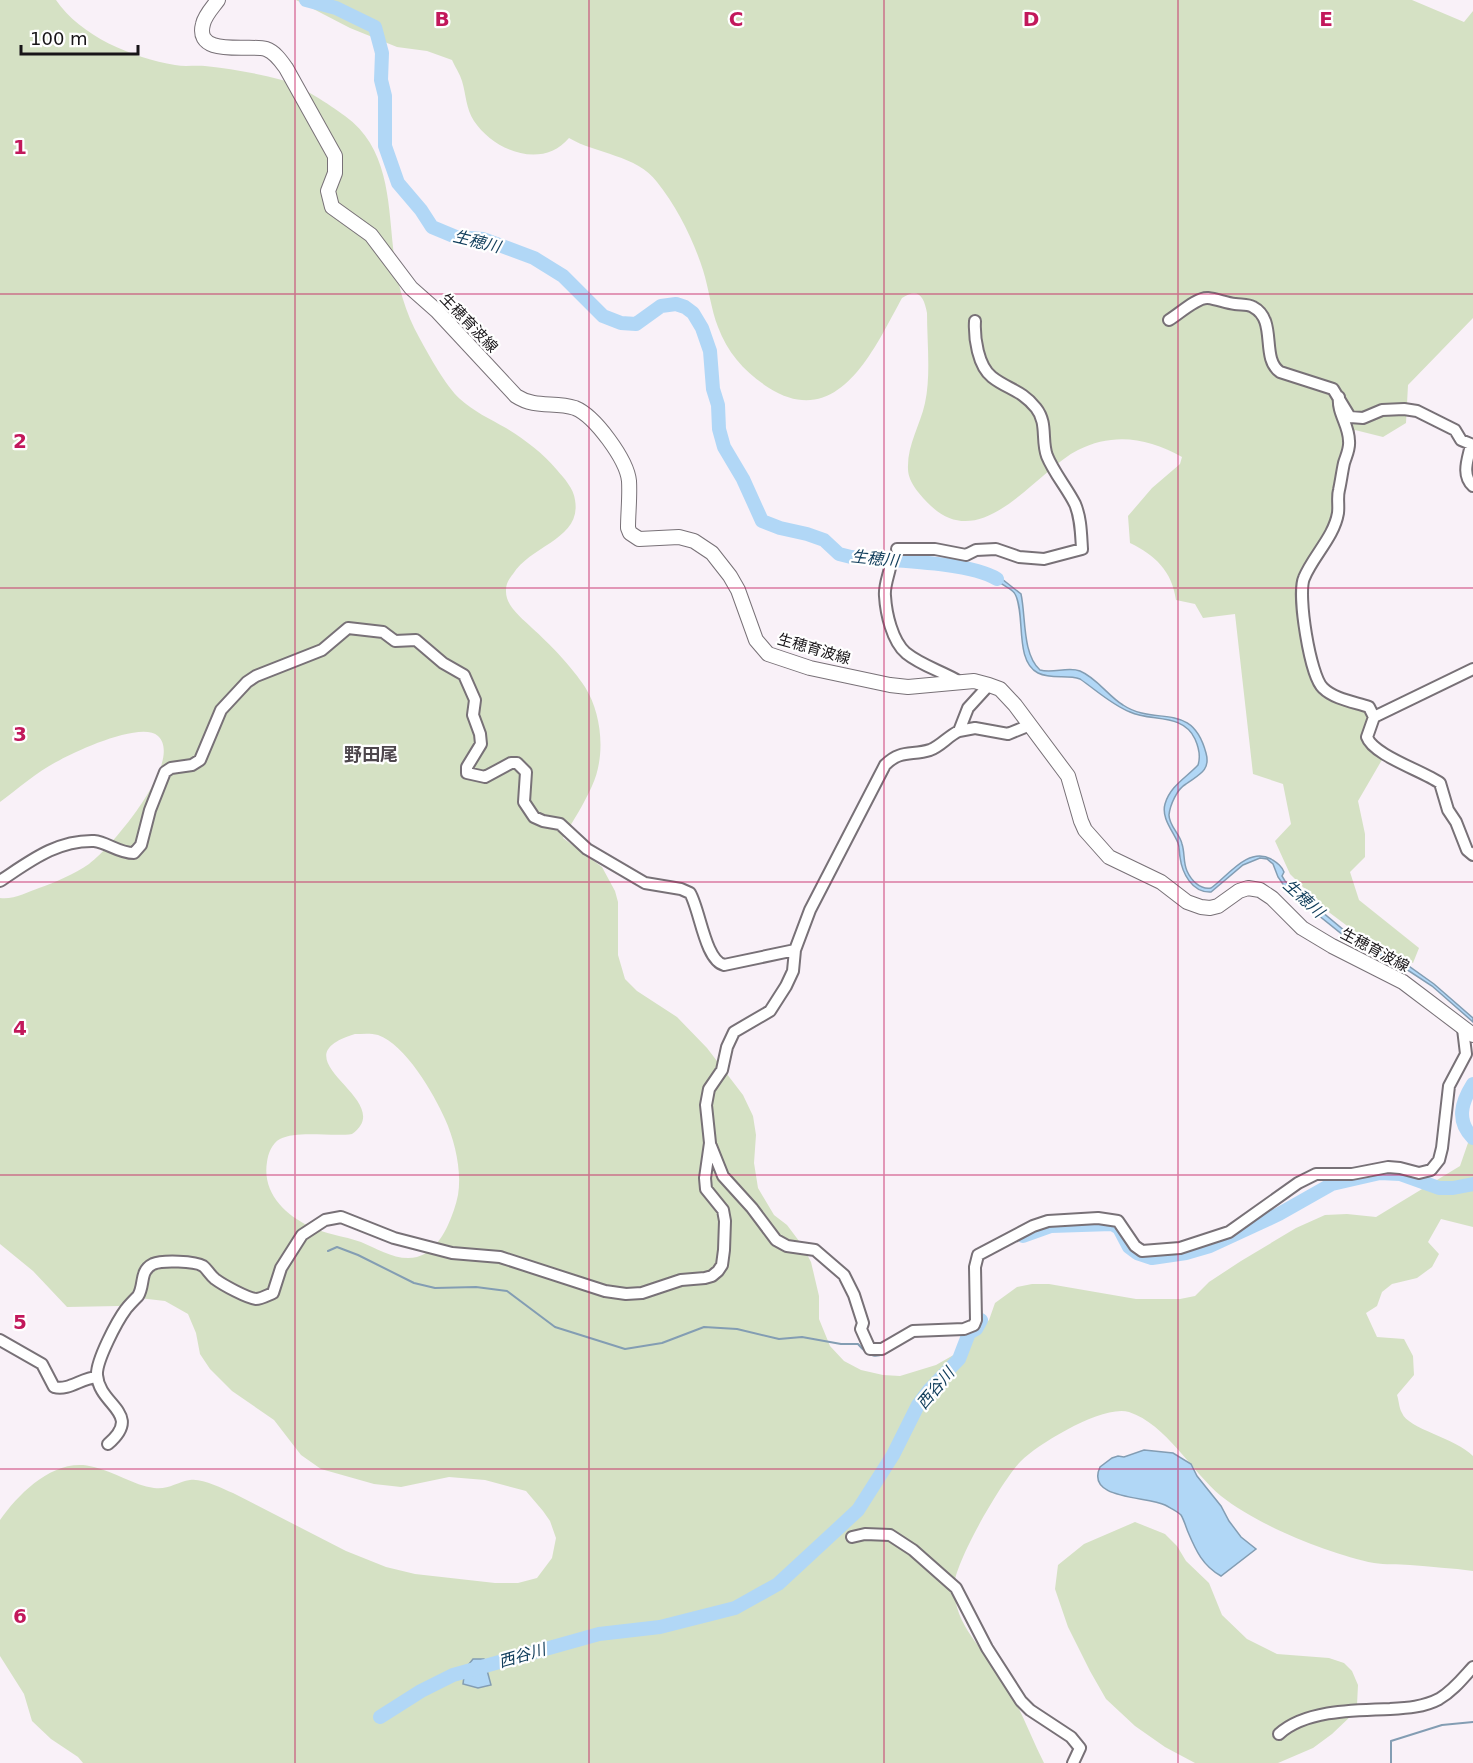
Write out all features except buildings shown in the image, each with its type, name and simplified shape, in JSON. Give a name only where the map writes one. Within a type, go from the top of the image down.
[{"type":"main road","name":"生穂育波線","points":[[218,0],[203,23],[202,30],[205,38],[216,47],[266,49],[276,55],[286,68],[335,156],[335,173],[328,191],[332,207],[371,235],[411,288],[437,311],[516,396],[526,403],[575,408],[593,421],[625,467],[629,480],[628,528],[630,533],[645,540],[679,537],[694,541],[712,553],[734,583],[756,640],[768,654],[810,668],[890,685],[908,687],[974,681],[1000,690],[1010,698],[1068,776],[1085,830],[1109,857],[1161,882],[1187,902],[1200,908],[1218,906],[1239,891],[1248,888],[1260,890],[1272,898],[1302,928],[1403,982],[1468,1032]]},
{"type":"street","points":[[1169,320],[1184,312],[1197,300],[1204,298],[1224,303],[1250,305],[1259,312],[1267,326],[1271,360],[1276,369],[1328,386],[1336,392],[1350,417],[1363,418],[1382,410],[1404,409],[1416,411],[1455,430],[1461,440],[1472,445],[1466,473],[1468,481],[1473,486]]},
{"type":"street","points":[[897,549],[935,549],[966,555],[976,550],[996,549],[1019,557],[1044,559],[1082,549],[1077,510],[1047,456],[1042,419],[1037,409],[1020,392],[991,376],[985,368],[977,346],[975,321]]},
{"type":"street","points":[[1339,397],[1341,417],[1350,440],[1338,494],[1338,512],[1320,551],[1303,580],[1302,612],[1309,654],[1320,686],[1334,696],[1369,707],[1374,717],[1368,737],[1371,744],[1386,755],[1415,768],[1440,783],[1448,810],[1456,822],[1467,850],[1473,855]]},
{"type":"street","points":[[890,568],[885,597],[893,632],[903,651],[960,682]]},
{"type":"street","points":[[0,881],[40,855],[66,845],[96,841],[123,853],[134,853],[141,845],[150,810],[165,772],[171,768],[192,765],[200,760],[221,710],[227,702],[256,676],[322,651],[351,628],[383,632],[395,641],[416,640],[443,663],[462,674],[475,700],[473,716],[481,740],[481,744],[467,767],[468,773],[485,777],[511,763],[517,763],[526,772],[525,806],[537,819],[560,824],[588,849],[645,883],[687,891],[693,898],[716,961],[724,965],[795,950]]},
{"type":"street","points":[[1374,717],[1473,669]]},
{"type":"street","points":[[959,731],[968,708],[989,685]]},
{"type":"street","points":[[108,1444],[117,1437],[122,1428],[122,1416],[117,1408],[106,1399],[97,1377],[100,1358],[124,1311],[139,1294],[145,1272],[153,1264],[165,1261],[196,1263],[203,1266],[217,1280],[249,1297],[258,1299],[273,1293],[281,1268],[302,1235],[317,1224],[331,1218],[346,1218],[364,1228],[394,1238],[452,1253],[500,1257],[605,1291],[626,1294],[642,1293],[671,1282],[712,1276],[722,1265],[726,1235],[723,1210],[706,1189],[705,1178],[710,1143],[707,1097],[709,1089],[722,1070],[731,1038],[739,1028],[770,1011],[793,971],[795,950],[810,910],[885,765],[902,754],[932,749],[959,731],[983,729],[1008,734],[1030,725]]},
{"type":"street","points":[[710,1143],[723,1176],[752,1208],[776,1240],[787,1246],[815,1250],[843,1275],[854,1295],[863,1323],[861,1329],[868,1347],[873,1350],[882,1349],[913,1331],[964,1329],[974,1325],[976,1320],[975,1267],[978,1255],[1033,1226],[1048,1221],[1111,1219],[1121,1224],[1135,1246],[1142,1251],[1180,1248],[1229,1232],[1298,1183],[1316,1174],[1352,1174],[1388,1167],[1419,1173],[1431,1170],[1439,1160],[1449,1086],[1466,1054],[1468,1032]]},
{"type":"street","points":[[0,1340],[42,1364],[54,1387],[64,1389],[86,1379],[97,1377]]},
{"type":"street","points":[[852,1537],[864,1534],[890,1535],[913,1550],[956,1588],[987,1648],[1021,1701],[1030,1710],[1071,1737],[1080,1748],[1073,1763]]},
{"type":"street","points":[[1279,1734],[1295,1722],[1316,1716],[1426,1705],[1448,1693],[1473,1667]]},
{"type":"green space","points":[[0,0],[56,0],[66,13],[93,35],[125,51],[175,65],[224,68],[282,80],[298,86],[323,101],[359,129],[378,158],[383,175],[396,271],[405,306],[433,362],[460,399],[533,447],[571,488],[575,500],[575,513],[571,524],[553,541],[521,564],[509,579],[506,590],[508,601],[515,611],[553,648],[585,687],[598,722],[600,749],[596,774],[586,799],[563,838],[602,867],[615,891],[618,902],[618,955],[625,979],[637,991],[677,1017],[707,1048],[743,1095],[753,1116],[756,1135],[754,1163],[758,1188],[774,1215],[787,1225],[811,1262],[819,1296],[819,1319],[830,1346],[844,1361],[861,1370],[900,1376],[936,1365],[957,1353],[989,1320],[995,1303],[1017,1287],[1049,1284],[1136,1299],[1180,1299],[1195,1296],[1209,1282],[1241,1261],[1296,1228],[1325,1215],[1347,1214],[1376,1217],[1460,1166],[1469,1140],[1473,1140],[1473,1227],[1441,1219],[1428,1242],[1439,1254],[1432,1267],[1417,1278],[1392,1284],[1382,1292],[1377,1306],[1366,1313],[1377,1337],[1404,1339],[1413,1356],[1414,1375],[1397,1395],[1401,1411],[1406,1419],[1456,1444],[1473,1456],[1473,1571],[1374,1563],[1336,1553],[1273,1528],[1221,1496],[1155,1427],[1129,1412],[1118,1411],[1089,1419],[1056,1435],[1021,1461],[980,1522],[956,1576],[954,1588],[959,1614],[971,1636],[1008,1688],[1044,1763],[83,1763],[51,1739],[32,1721],[24,1694],[0,1656],[0,1520],[29,1488],[53,1472],[80,1465],[94,1467],[154,1488],[164,1488],[190,1480],[206,1482],[233,1493],[346,1551],[386,1567],[415,1574],[495,1583],[518,1583],[537,1578],[552,1558],[556,1538],[550,1521],[526,1491],[485,1480],[449,1477],[401,1487],[374,1484],[321,1469],[301,1455],[274,1420],[232,1391],[210,1369],[200,1354],[196,1333],[188,1314],[165,1301],[139,1298],[119,1306],[67,1307],[33,1271],[0,1244],[0,898],[20,895],[58,880],[83,868],[99,855],[142,804],[162,764],[164,748],[158,736],[150,732],[125,734],[81,750],[52,764],[0,802]],"holes":[[[355,1034],[378,1035],[388,1040],[408,1059],[418,1071],[440,1109],[455,1146],[459,1186],[454,1210],[440,1240],[432,1249],[417,1257],[395,1256],[361,1242],[309,1226],[283,1208],[268,1183],[266,1173],[268,1159],[271,1149],[280,1139],[305,1134],[352,1134],[363,1121],[361,1108],[330,1068],[326,1055],[333,1044]]]},
{"type":"green space","points":[[296,0],[1412,0],[1464,22],[1473,11],[1473,318],[1408,385],[1406,423],[1383,437],[1355,430],[1342,455],[1334,513],[1318,549],[1300,575],[1295,589],[1306,657],[1313,684],[1325,697],[1365,710],[1368,719],[1363,742],[1383,758],[1358,801],[1365,834],[1365,857],[1350,872],[1359,900],[1419,948],[1413,963],[1358,934],[1326,910],[1290,874],[1275,841],[1291,824],[1283,784],[1253,774],[1235,614],[1203,618],[1195,604],[1176,600],[1171,581],[1161,565],[1130,543],[1128,516],[1152,488],[1180,464],[1182,457],[1156,445],[1131,440],[1118,439],[1091,444],[1062,460],[1027,490],[989,515],[970,521],[951,519],[931,506],[924,498],[913,484],[908,469],[908,460],[923,411],[928,381],[927,313],[919,295],[912,293],[902,298],[867,360],[852,378],[835,392],[816,399],[794,399],[769,388],[745,369],[727,346],[716,320],[703,270],[689,235],[671,202],[649,173],[627,160],[569,138],[558,148],[546,153],[532,155],[506,148],[493,141],[474,121],[461,78],[452,60],[427,51],[397,47],[350,28]]},
{"type":"green space","points":[[1135,1522],[1165,1534],[1177,1546],[1186,1561],[1209,1583],[1222,1615],[1247,1639],[1277,1654],[1329,1658],[1344,1663],[1352,1671],[1358,1685],[1357,1705],[1352,1715],[1313,1748],[1278,1763],[1195,1763],[1165,1747],[1135,1726],[1106,1699],[1068,1627],[1055,1589],[1058,1565],[1084,1544]]},
{"type":"water","name":"生穂川","points":[[977,568],[993,572],[1021,594],[1027,645],[1034,663],[1040,670],[1080,671],[1092,678],[1123,705],[1135,711],[1182,720],[1192,726],[1200,737],[1207,764],[1199,775],[1177,793],[1169,815],[1181,840],[1187,871],[1196,884],[1211,888],[1238,864],[1254,856],[1271,859],[1282,868],[1285,881],[1351,936],[1410,967],[1434,984],[1473,1018],[1473,1022],[1432,986],[1406,969],[1348,939],[1287,890],[1273,864],[1267,859],[1260,858],[1243,865],[1211,892],[1193,886],[1183,869],[1179,845],[1166,819],[1164,809],[1171,792],[1198,765],[1198,749],[1190,731],[1175,722],[1139,715],[1123,709],[1080,679],[1038,673],[1031,667],[1023,648],[1020,613],[1015,594]]},
{"type":"water","points":[[1144,1450],[1173,1453],[1191,1464],[1197,1476],[1221,1506],[1241,1537],[1256,1549],[1221,1576],[1209,1568],[1201,1557],[1179,1514],[1165,1505],[1120,1495],[1101,1486],[1098,1478],[1100,1467],[1112,1458],[1124,1457]]},
{"type":"water","points":[[473,1659],[484,1659],[491,1685],[478,1688],[463,1684],[465,1669]]},
{"type":"waterway","name":"生穂川","points":[[306,0],[336,8],[375,27],[382,53],[381,80],[385,96],[385,146],[398,183],[432,227],[456,237],[483,239],[534,258],[563,276],[603,316],[621,323],[636,324],[661,306],[676,304],[693,313],[702,328],[710,351],[713,389],[718,405],[719,429],[724,447],[743,479],[762,521],[824,540],[839,554],[851,557],[948,565],[984,573],[997,579]]},
{"type":"waterway","name":"西谷川","points":[[1473,1084],[1462,1112],[1464,1125],[1473,1138]]},
{"type":"waterway","name":"西谷川","points":[[1023,1236],[1051,1226],[1112,1224],[1119,1228],[1129,1247],[1137,1253],[1152,1258],[1186,1253],[1210,1246],[1279,1214],[1332,1184],[1380,1173],[1400,1174],[1439,1188],[1473,1184]]},
{"type":"waterway","points":[[328,1251],[337,1247],[414,1283],[435,1288],[476,1287],[507,1291],[555,1327],[625,1349],[662,1343],[704,1327],[737,1329],[779,1339],[802,1337],[841,1344],[858,1344],[873,1356],[882,1355],[893,1349]]},
{"type":"waterway","name":"西谷川","points":[[380,1717],[421,1691],[453,1675],[599,1634],[660,1627],[735,1608],[778,1584],[858,1510],[893,1455],[918,1405],[959,1359],[969,1333],[976,1329],[981,1320]]},
{"type":"waterway","points":[[1391,1763],[1391,1741],[1442,1725],[1473,1722]]},
{"type":"district","name":"野田尾","points":[[371,755]]}]
